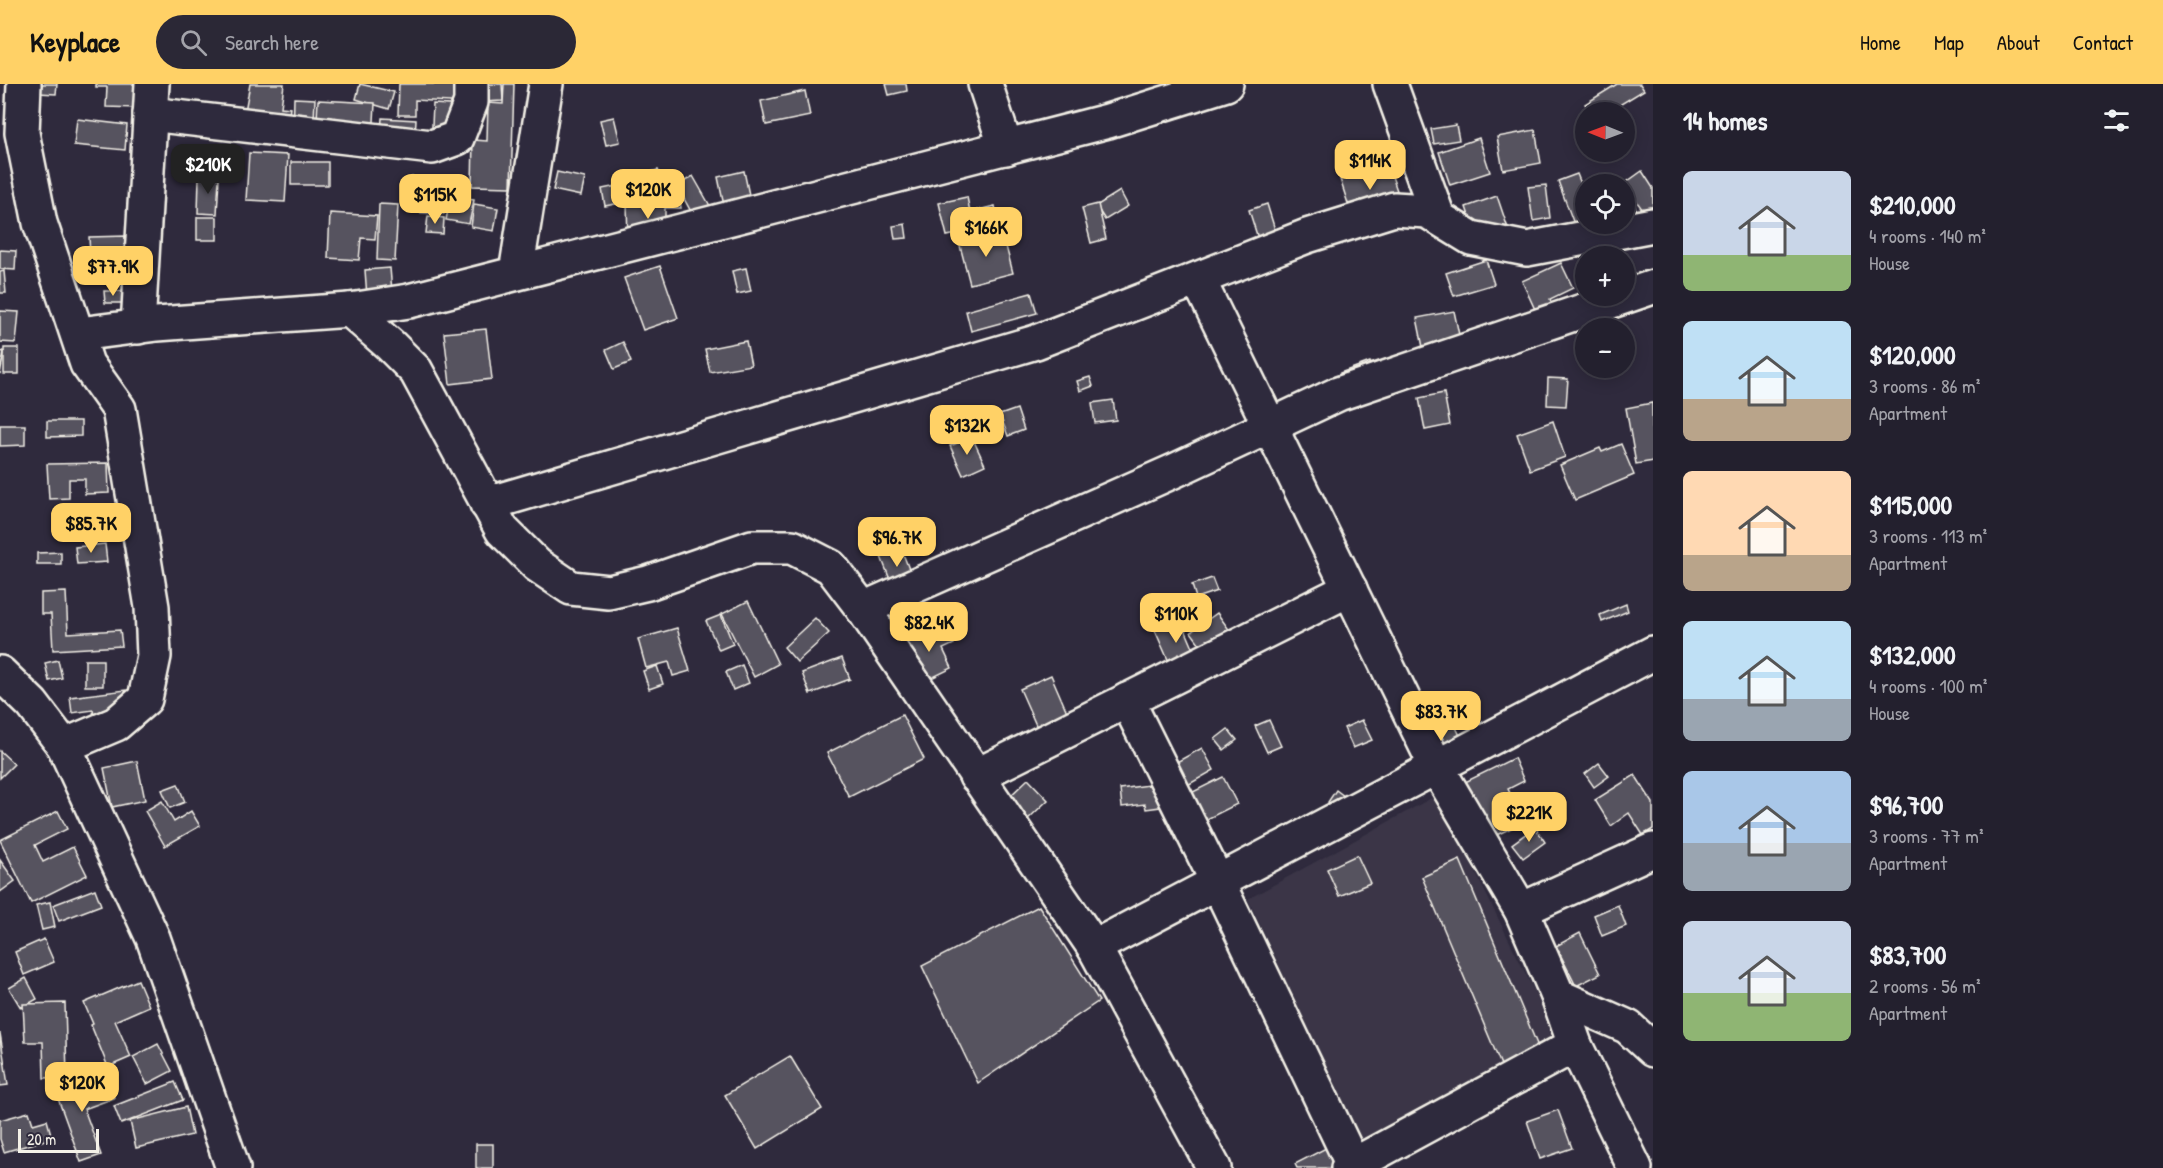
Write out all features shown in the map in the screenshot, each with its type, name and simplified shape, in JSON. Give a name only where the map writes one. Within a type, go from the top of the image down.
[{"type":"street","points":[[24,84],[22,133],[40,223],[79,334],[87,364],[119,409],[152,607],[154,656],[145,699],[116,724],[64,746]]},
{"type":"street","points":[[138,327],[151,99],[432,147],[457,138],[471,102],[471,84]]},
{"type":"street","points":[[516,273],[546,84]]},
{"type":"street","points":[[985,84],[1006,147]]},
{"type":"street","points":[[79,334],[350,310],[409,301],[1108,121],[1151,96],[1226,84]]},
{"type":"street","points":[[1390,84],[1438,218]]},
{"type":"street","points":[[488,504],[1036,342],[1307,236],[1394,209],[1427,211],[1471,238],[1527,249],[1650,230]]},
{"type":"street","points":[[1198,279],[1436,766],[1521,910],[1558,996],[1575,1045],[1629,1166]]},
{"type":"street","points":[[863,609],[1176,470],[1338,394],[1653,287]]},
{"type":"street","points":[[350,310],[416,371],[502,531],[537,565],[571,588],[609,591],[648,584],[752,547],[792,547],[831,567],[863,609],[1094,947],[1214,1168]]},
{"type":"street","points":[[976,776],[1350,590]]},
{"type":"street","points":[[1094,947],[1653,653]]},
{"type":"street","points":[[1,667],[64,746],[153,938],[233,1168]]},
{"type":"street","points":[[1127,700],[1217,881],[1350,1167],[1575,1045]]},
{"type":"street","points":[[1521,910],[1653,850]]},
{"type":"street","points":[[1558,996],[1628,1027],[1653,1050]]},
{"type":"shaded area","points":[[1437,795],[1558,1039],[1364,1147],[1248,899]]},
{"type":"building","points":[[39,84],[57,84],[56,94],[38,93]]},
{"type":"building","points":[[96,84],[139,84],[138,108],[106,107],[107,87],[96,87]]},
{"type":"building","points":[[250,84],[284,84],[281,107],[290,108],[287,129],[243,122]]},
{"type":"building","points":[[360,84],[394,92],[389,109],[356,99]]},
{"type":"building","points":[[399,84],[468,84],[467,103],[415,100],[415,115],[398,115]]},
{"type":"building","points":[[482,84],[502,84],[503,101],[482,102]]},
{"type":"building","points":[[504,84],[514,84],[511,187],[472,186],[473,140],[487,141],[488,103],[503,104]]},
{"type":"building","points":[[886,84],[906,84],[907,91],[889,95]]},
{"type":"building","points":[[1617,84],[1640,84],[1644,90],[1624,102],[1588,102]]},
{"type":"building","points":[[805,91],[810,116],[766,125],[761,101]]},
{"type":"building","points":[[294,98],[315,99],[313,142],[293,142]]},
{"type":"building","points":[[318,100],[375,103],[373,140],[316,138]]},
{"type":"building","points":[[433,104],[465,106],[431,148]]},
{"type":"building","points":[[614,117],[620,142],[606,145],[600,120]]},
{"type":"building","points":[[382,118],[416,120],[414,147],[380,145]]},
{"type":"building","points":[[77,119],[127,125],[125,150],[74,145]]},
{"type":"building","points":[[1456,125],[1459,140],[1434,144],[1431,129]]},
{"type":"building","points":[[1535,130],[1541,163],[1503,170],[1497,137]]},
{"type":"building","points":[[1479,138],[1490,172],[1450,185],[1439,152]]},
{"type":"building","points":[[249,153],[288,155],[285,202],[246,200]]},
{"type":"building","points":[[291,162],[328,162],[328,185],[291,185]]},
{"type":"building","points":[[1387,162],[1401,202],[1353,219],[1340,179]]},
{"type":"building","points":[[658,170],[664,192],[639,199],[633,177]]},
{"type":"building","points":[[744,171],[754,219],[728,225],[718,177]]},
{"type":"building","points":[[1642,171],[1653,188],[1653,224],[1635,199],[1635,176]]},
{"type":"building","points":[[557,172],[585,178],[581,196],[553,190]]},
{"type":"building","points":[[1575,175],[1575,227],[1558,181]]},
{"type":"building","points":[[693,176],[717,218],[700,228],[677,186]]},
{"type":"building","points":[[199,177],[219,178],[217,214],[198,213]]},
{"type":"building","points":[[412,177],[446,179],[444,214],[410,212]]},
{"type":"building","points":[[622,185],[625,202],[605,206],[602,189]]},
{"type":"building","points":[[1546,185],[1550,218],[1533,221],[1528,187]]},
{"type":"building","points":[[1120,191],[1128,206],[1105,220],[1096,206]]},
{"type":"building","points":[[451,195],[474,200],[469,224],[446,220]]},
{"type":"building","points":[[1497,196],[1513,243],[1482,253],[1466,207]]},
{"type":"building","points":[[967,197],[970,212],[995,206],[999,225],[947,236],[939,203]]},
{"type":"building","points":[[680,200],[681,208],[665,208],[665,240],[628,241],[627,202]]},
{"type":"building","points":[[379,204],[398,205],[395,261],[377,260]]},
{"type":"building","points":[[474,204],[498,208],[494,231],[471,227]]},
{"type":"building","points":[[1098,204],[1106,239],[1091,243],[1082,208]]},
{"type":"building","points":[[1267,204],[1280,246],[1262,251],[1249,210]]},
{"type":"building","points":[[330,213],[377,216],[375,239],[361,238],[359,260],[328,258]]},
{"type":"building","points":[[428,216],[444,218],[443,234],[426,233]]},
{"type":"building","points":[[197,217],[217,217],[217,240],[197,240]]},
{"type":"building","points":[[905,224],[907,238],[895,239],[893,226]]},
{"type":"building","points":[[1002,231],[1013,273],[970,284],[959,242]]},
{"type":"building","points":[[1578,234],[1583,234],[1581,243]]},
{"type":"building","points":[[127,236],[128,255],[90,255],[89,237]]},
{"type":"building","points":[[0,250],[16,251],[15,270],[0,269]]},
{"type":"building","points":[[1486,260],[1494,284],[1454,296],[1446,273]]},
{"type":"building","points":[[1561,263],[1573,288],[1550,299],[1559,319],[1543,327],[1522,281]]},
{"type":"building","points":[[98,266],[121,266],[121,279],[97,278]]},
{"type":"building","points":[[660,266],[678,318],[643,330],[624,278]]},
{"type":"building","points":[[390,268],[393,303],[367,297],[365,270]]},
{"type":"building","points":[[746,268],[751,291],[737,294],[732,271]]},
{"type":"building","points":[[4,271],[6,293],[0,293],[0,272]]},
{"type":"building","points":[[104,291],[122,291],[122,303],[105,303]]},
{"type":"building","points":[[1031,293],[1037,313],[971,331],[966,311]]},
{"type":"building","points":[[0,311],[19,312],[16,343],[0,342]]},
{"type":"building","points":[[1454,311],[1462,349],[1425,357],[1417,318]]},
{"type":"building","points":[[486,329],[492,379],[450,384],[444,333]]},
{"type":"building","points":[[746,341],[751,365],[710,372],[705,349]]},
{"type":"building","points":[[623,342],[631,362],[614,369],[606,350]]},
{"type":"building","points":[[4,348],[19,348],[19,374],[4,374]]},
{"type":"building","points":[[0,351],[4,352],[0,374]]},
{"type":"building","points":[[1370,362],[1378,381],[1348,393],[1340,373]]},
{"type":"building","points":[[1090,377],[1093,386],[1080,391],[1077,381]]},
{"type":"building","points":[[1548,378],[1568,379],[1566,406],[1547,405]]},
{"type":"building","points":[[1444,393],[1450,425],[1425,430],[1419,398]]},
{"type":"building","points":[[1113,400],[1116,420],[1095,423],[1092,403]]},
{"type":"building","points":[[1652,403],[1653,461],[1636,464],[1626,408]]},
{"type":"building","points":[[1017,409],[1024,430],[1008,436],[1000,415]]},
{"type":"building","points":[[47,421],[81,421],[81,436],[47,437]]},
{"type":"building","points":[[1553,421],[1565,457],[1530,470],[1517,434]]},
{"type":"building","points":[[0,425],[25,425],[25,445],[0,446]]},
{"type":"building","points":[[972,437],[985,465],[963,475],[950,446]]},
{"type":"building","points":[[1621,444],[1634,475],[1575,500],[1560,465],[1600,448],[1602,452]]},
{"type":"building","points":[[108,463],[109,493],[85,494],[85,479],[69,479],[69,498],[49,499],[47,464]]},
{"type":"building","points":[[105,544],[107,562],[77,564],[75,547]]},
{"type":"building","points":[[900,546],[914,582],[894,590],[880,554]]},
{"type":"building","points":[[61,552],[61,564],[37,564],[37,553]]},
{"type":"building","points":[[1212,578],[1217,591],[1196,598],[1192,585]]},
{"type":"building","points":[[66,592],[68,633],[120,630],[122,646],[53,650],[51,614],[41,614],[41,593]]},
{"type":"building","points":[[748,601],[778,664],[754,677],[722,614]]},
{"type":"building","points":[[1626,604],[1628,611],[1602,622],[1600,615]]},
{"type":"building","points":[[1217,613],[1236,639],[1210,658],[1191,632]]},
{"type":"building","points":[[721,615],[733,644],[719,650],[706,621]]},
{"type":"building","points":[[1179,615],[1199,662],[1174,673],[1153,626]]},
{"type":"building","points":[[815,618],[829,633],[797,662],[784,647]]},
{"type":"building","points":[[944,623],[954,644],[943,649],[952,668],[919,684],[900,644]]},
{"type":"building","points":[[677,628],[690,671],[673,676],[669,662],[646,668],[638,639]]},
{"type":"building","points":[[842,658],[850,679],[810,694],[802,673]]},
{"type":"building","points":[[58,660],[62,678],[49,681],[45,663]]},
{"type":"building","points":[[85,660],[103,660],[103,686],[85,686]]},
{"type":"building","points":[[742,665],[749,683],[733,690],[726,672]]},
{"type":"building","points":[[657,666],[663,684],[649,689],[643,671]]},
{"type":"building","points":[[1051,675],[1074,728],[1043,741],[1020,689]]},
{"type":"building","points":[[126,690],[132,733],[97,738],[93,710],[72,713],[70,697]]},
{"type":"building","points":[[1447,709],[1470,756],[1435,774],[1412,727]]},
{"type":"building","points":[[902,715],[924,759],[849,797],[827,753]]},
{"type":"building","points":[[1269,720],[1281,746],[1267,752],[1255,726]]},
{"type":"building","points":[[1362,720],[1372,740],[1353,748],[1344,728]]},
{"type":"building","points":[[1228,729],[1237,740],[1224,750],[1215,739]]},
{"type":"building","points":[[1202,748],[1214,770],[1186,786],[1173,764]]},
{"type":"building","points":[[0,751],[14,764],[0,778]]},
{"type":"building","points":[[1514,758],[1524,781],[1508,789],[1524,822],[1486,840],[1459,785]]},
{"type":"building","points":[[137,761],[145,800],[112,807],[104,768]]},
{"type":"building","points":[[1599,763],[1609,776],[1594,787],[1585,774]]},
{"type":"building","points":[[1635,775],[1653,803],[1653,829],[1643,835],[1629,813],[1611,826],[1595,800]]},
{"type":"building","points":[[1223,777],[1237,804],[1201,822],[1187,795]]},
{"type":"building","points":[[1028,779],[1048,800],[1027,820],[1007,799]]},
{"type":"building","points":[[178,784],[185,802],[170,808],[162,790]]},
{"type":"building","points":[[1156,784],[1160,807],[1146,809],[1145,804],[1122,807],[1120,789]]},
{"type":"building","points":[[1336,790],[1353,803],[1345,814],[1328,802]]},
{"type":"building","points":[[162,801],[174,822],[191,811],[200,826],[165,846],[145,811]]},
{"type":"building","points":[[58,811],[67,829],[35,845],[43,862],[73,847],[87,875],[31,903],[0,840]]},
{"type":"building","points":[[1535,827],[1545,842],[1523,858],[1512,844]]},
{"type":"building","points":[[1357,855],[1370,883],[1339,896],[1327,869]]},
{"type":"building","points":[[0,860],[15,881],[0,892]]},
{"type":"building","points":[[1460,860],[1539,1049],[1501,1065],[1422,877]]},
{"type":"building","points":[[95,889],[101,905],[59,921],[53,905]]},
{"type":"building","points":[[50,902],[55,927],[42,930],[36,905]]},
{"type":"building","points":[[1618,905],[1626,926],[1602,936],[1594,915]]},
{"type":"building","points":[[1039,906],[1099,1001],[978,1083],[922,966]]},
{"type":"building","points":[[1580,933],[1600,974],[1576,986],[1556,946]]},
{"type":"building","points":[[44,939],[54,962],[24,975],[15,952]]},
{"type":"building","points":[[26,978],[37,999],[21,1008],[9,988]]},
{"type":"building","points":[[138,980],[149,1006],[115,1021],[131,1057],[108,1067],[84,1003]]},
{"type":"building","points":[[65,1003],[67,1077],[44,1078],[43,1042],[25,1042],[23,1004]]},
{"type":"building","points":[[0,1033],[8,1085],[0,1086]]},
{"type":"building","points":[[158,1044],[172,1071],[147,1084],[133,1057]]},
{"type":"building","points":[[790,1056],[822,1109],[757,1149],[725,1095]]},
{"type":"building","points":[[69,1076],[75,1092],[108,1080],[114,1098],[84,1109],[101,1155],[81,1162],[52,1082]]},
{"type":"building","points":[[175,1082],[183,1100],[121,1124],[114,1106]]},
{"type":"building","points":[[186,1107],[192,1135],[136,1148],[130,1121]]},
{"type":"building","points":[[1558,1110],[1572,1148],[1540,1159],[1527,1121]]},
{"type":"building","points":[[29,1112],[33,1124],[47,1120],[52,1138],[4,1152],[0,1139],[0,1120]]},
{"type":"building","points":[[476,1144],[493,1144],[493,1168],[476,1168]]},
{"type":"building","points":[[1326,1148],[1336,1168],[1297,1168],[1295,1164]]}]
